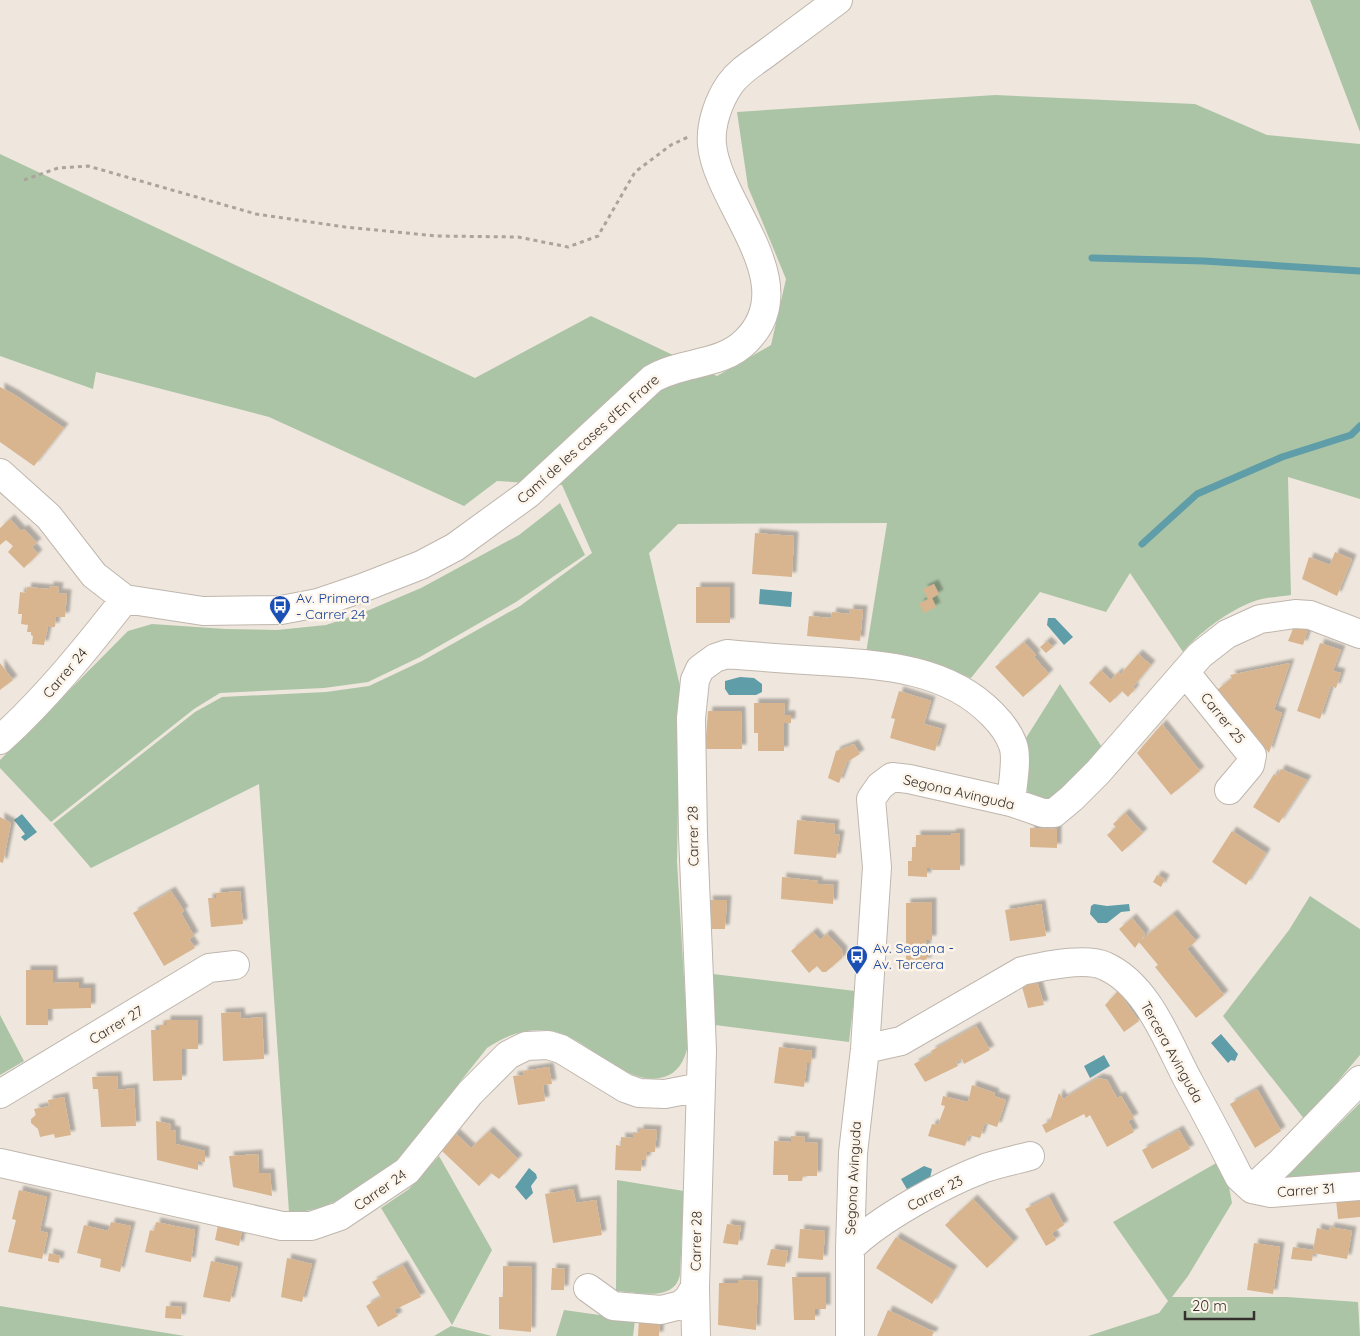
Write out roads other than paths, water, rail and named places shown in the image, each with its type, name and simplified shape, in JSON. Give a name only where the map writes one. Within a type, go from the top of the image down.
[{"type":"street","name":"Camí de les cases d'En Frare","points":[[125,600],[203,611],[281,610],[318,603],[421,564],[454,547],[528,494],[652,379],[666,370],[716,359],[745,343],[756,331],[763,315],[766,292],[763,272],[755,245],[721,178],[712,144],[713,124],[722,98],[731,83],[746,68],[838,0]]},
{"type":"street","points":[[0,473],[49,517],[94,575],[125,600]]},
{"type":"street","name":"Carrer 24","points":[[0,740],[38,705],[125,600]]},
{"type":"street","name":"Segona Avinguda","points":[[850,1336],[850,1248],[855,1123],[865,1049],[877,866],[871,799],[880,786],[892,777],[909,779],[1011,802],[1043,813],[1054,813],[1111,757],[1207,649],[1227,634],[1260,619],[1295,614],[1310,615],[1360,634]]},
{"type":"street","name":"Carrer 28","points":[[588,1288],[613,1306],[661,1310],[681,1305],[688,1299],[696,1287],[702,1087],[693,835],[692,718],[695,680],[707,663],[727,654],[873,664],[907,670],[956,686],[980,702],[1004,727],[1010,738],[1014,748],[1011,802]]},
{"type":"street","name":"Carrer 25","points":[[1185,672],[1252,755],[1250,765],[1228,790]]},
{"type":"street","name":"Tercera Avinguda","points":[[865,1049],[901,1041],[1022,971],[1087,962],[1104,965],[1127,981],[1148,1007],[1239,1177],[1252,1188]]},
{"type":"street","name":"Carrer 27","points":[[0,1094],[209,968],[235,965]]},
{"type":"street","name":"Carrer 24","points":[[0,1163],[282,1226],[311,1226],[324,1223],[348,1212],[407,1172],[470,1093],[516,1049],[537,1044],[561,1049],[625,1088],[640,1093],[665,1094],[702,1087]]},
{"type":"street","points":[[1252,1188],[1281,1162],[1360,1080]]},
{"type":"street","name":"Carrer 23","points":[[850,1248],[879,1222],[923,1198],[984,1168],[1030,1156]]},
{"type":"street","name":"Carrer 31","points":[[1252,1188],[1271,1193],[1360,1186]]},
{"type":"street","points":[[696,1287],[696,1336]]},
{"type":"water","points":[[760,589],[792,592],[791,607],[759,604]]},
{"type":"water","points":[[1048,618],[1055,618],[1073,637],[1064,645],[1047,625]]},
{"type":"water","points":[[740,677],[754,678],[762,684],[762,692],[756,695],[729,695],[725,689],[725,681]]},
{"type":"water","points":[[22,814],[37,832],[25,841],[21,837],[25,834],[14,820]]},
{"type":"water","points":[[1094,904],[1107,906],[1129,904],[1130,911],[1121,912],[1107,923],[1098,923],[1090,914],[1091,906]]},
{"type":"water","points":[[1221,1034],[1238,1054],[1235,1061],[1231,1060],[1228,1063],[1211,1043]]},
{"type":"water","points":[[1104,1055],[1110,1066],[1090,1078],[1084,1066]]},
{"type":"water","points":[[924,1166],[932,1169],[930,1178],[908,1191],[901,1179]]},
{"type":"water","points":[[529,1168],[536,1174],[537,1178],[531,1186],[533,1193],[526,1200],[515,1187]]},
{"type":"waterway","points":[[1092,258],[1204,261],[1360,271]]},
{"type":"waterway","points":[[1142,544],[1197,494],[1282,457],[1351,435],[1360,426]]},
{"type":"place","name":"Av. Primera - Carrer 24","points":[[280,625]]},
{"type":"place","name":"Av. Segona - Av. Tercera","points":[[857,975]]}]
